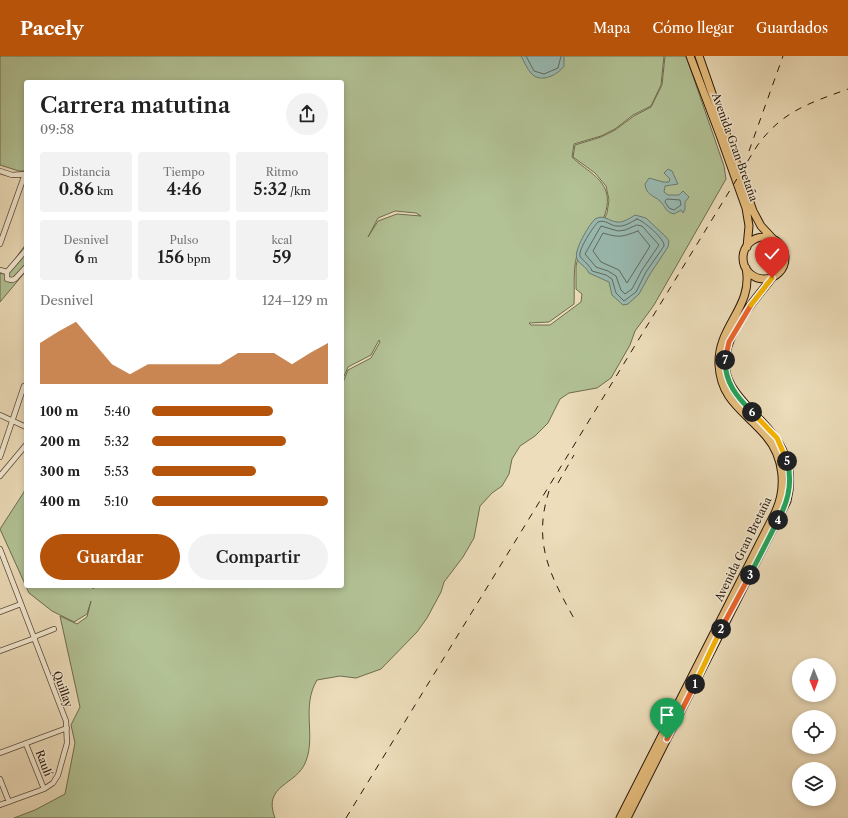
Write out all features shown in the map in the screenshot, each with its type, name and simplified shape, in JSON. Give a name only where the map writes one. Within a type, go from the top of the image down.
[{"type":"main road","name":"Avenida Gran Bretaña","points":[[699,56],[753,211],[761,226],[774,240]]},
{"type":"main road","name":"Avenida Gran Bretaña","points":[[690,57],[722,138],[746,208],[749,226],[747,247]]},
{"type":"main road","points":[[760,238],[774,240],[782,248],[785,259],[781,270],[772,278],[757,278],[746,268],[744,256],[747,247],[753,241],[760,238]]},
{"type":"main road","name":"Avenida Gran Bretaña","points":[[620,818],[775,513],[780,499],[782,474],[775,449],[766,436],[732,401],[724,387],[719,371],[719,354],[722,339],[747,293],[746,268]]},
{"type":"main road","name":"Avenida Gran Bretaña","points":[[627,818],[787,501],[789,490],[789,472],[783,449],[769,429],[735,393],[728,379],[725,365],[726,351],[731,338],[756,297],[772,278]]},
{"type":"street","points":[[0,170],[12,174],[24,174]]},
{"type":"street","points":[[0,244],[24,177]]},
{"type":"street","points":[[24,252],[7,272],[7,279],[14,280],[24,269]]},
{"type":"street","points":[[0,270],[7,272]]},
{"type":"street","points":[[0,458],[24,386]]},
{"type":"street","points":[[0,416],[13,420],[24,426]]},
{"type":"street","points":[[0,476],[24,447]]},
{"type":"street","name":"Quillay","points":[[0,549],[22,604],[67,728],[66,743],[58,775],[53,783],[44,789],[0,805]]},
{"type":"street","points":[[0,565],[6,563]]},
{"type":"street","points":[[0,612],[22,604]]},
{"type":"street","points":[[0,651],[54,629]]},
{"type":"street","points":[[0,754],[67,728]]},
{"type":"street","name":"Raulí","points":[[26,744],[44,789]]},
{"type":"street","points":[[0,779],[9,802]]},
{"type":"green space","points":[[0,56],[664,56],[661,85],[651,106],[633,115],[615,129],[601,136],[574,144],[572,157],[597,177],[602,183],[607,197],[607,206],[601,223],[583,242],[579,249],[575,262],[574,304],[549,322],[529,323],[531,325],[550,325],[581,302],[582,294],[576,289],[576,266],[580,249],[602,224],[607,213],[609,200],[606,186],[595,173],[573,157],[575,145],[601,137],[615,130],[634,116],[651,107],[662,85],[665,56],[686,56],[724,166],[726,179],[654,305],[635,331],[630,345],[611,378],[597,388],[569,393],[560,399],[548,423],[535,436],[520,446],[512,459],[509,474],[502,486],[492,493],[480,506],[474,538],[463,557],[444,582],[441,592],[427,618],[417,632],[381,669],[356,678],[340,676],[317,680],[312,690],[310,700],[310,741],[306,761],[296,776],[282,786],[273,798],[272,807],[275,818],[14,818],[35,810],[65,794],[75,743],[71,725],[80,707],[60,616],[77,624],[87,617],[91,601],[87,614],[74,622],[52,611],[29,593],[27,588],[344,588],[344,380],[348,370],[371,358],[380,342],[379,340],[371,355],[348,367],[344,376],[344,80],[24,80],[24,171],[19,171],[0,165]],"holes":[[[395,211],[416,213],[421,216],[397,214],[378,221],[368,237],[378,218]]]},
{"type":"green space","points":[[24,247],[24,273],[0,302],[0,273],[4,274]]},
{"type":"green space","points":[[24,492],[24,582],[0,529]]},
{"type":"water","points":[[521,56],[564,56],[564,66],[558,72],[549,77],[539,78],[530,71]]},
{"type":"water","points":[[668,169],[672,171],[678,184],[665,186],[664,192],[668,195],[679,195],[683,191],[689,197],[685,202],[685,209],[683,213],[681,210],[674,214],[669,212],[660,201],[648,193],[646,188],[645,184],[649,178],[669,182],[670,179],[664,173]]},
{"type":"water","points":[[635,215],[646,218],[669,241],[668,247],[639,294],[628,304],[623,305],[612,295],[609,282],[589,273],[578,261],[576,255],[582,238],[595,219],[604,217],[622,222]]},
{"type":"railway","points":[[749,151],[783,56]]},
{"type":"railway","points":[[346,818],[757,146],[776,124],[787,116],[809,104],[848,89]]},
{"type":"railway","points":[[558,483],[574,455]]},
{"type":"railway","points":[[549,491],[544,510],[543,544],[552,575],[576,622]]},
{"type":"route","points":[[667,739],[718,635],[783,511],[788,496],[790,484],[789,466],[783,449],[777,438],[742,402],[732,389],[726,374],[725,365],[725,355],[731,338],[756,297],[772,278]]}]
